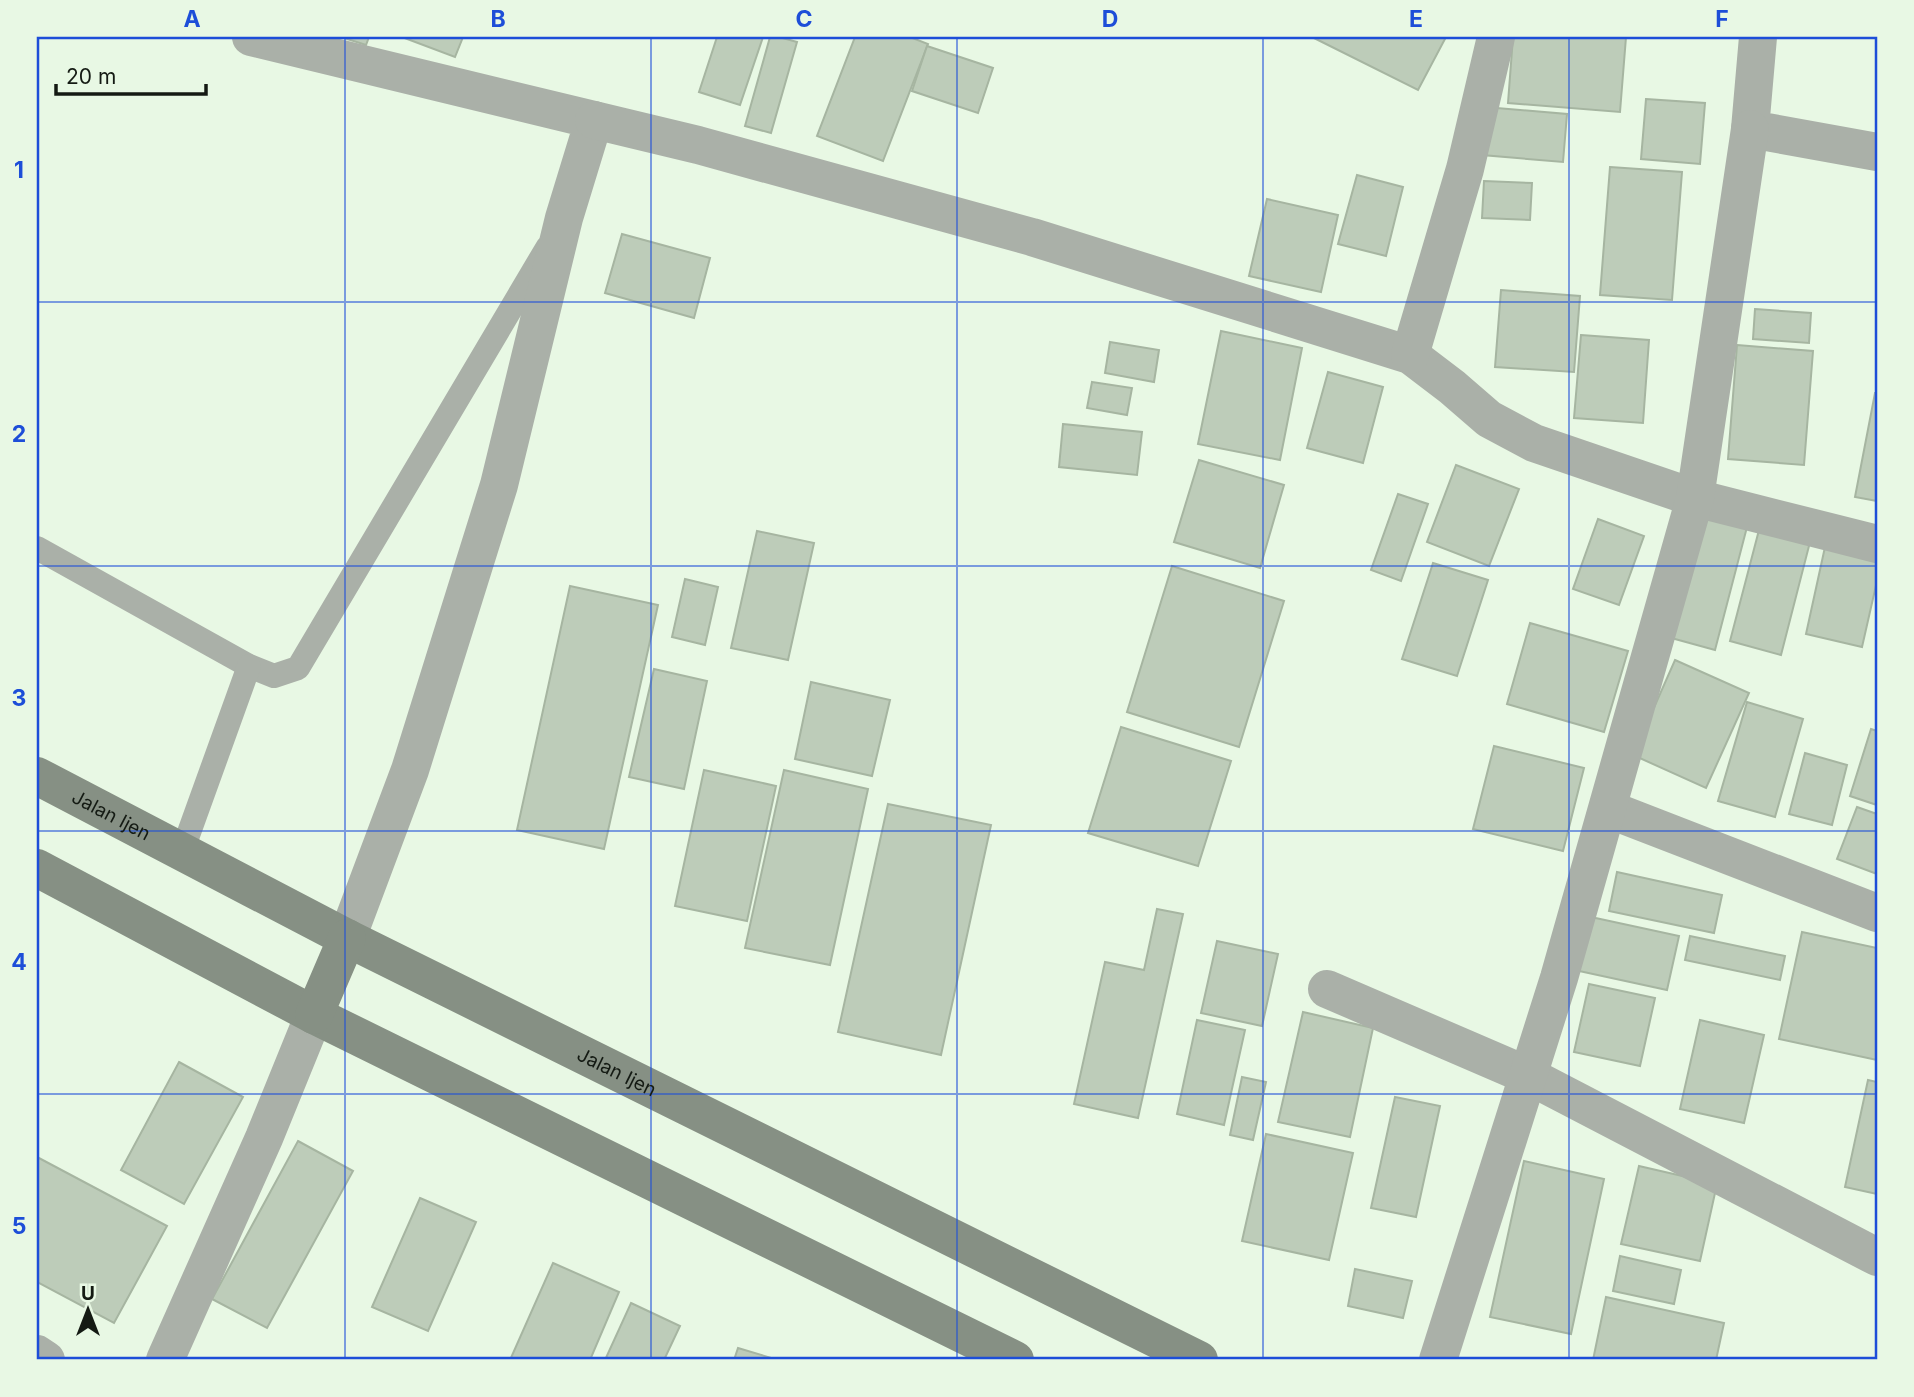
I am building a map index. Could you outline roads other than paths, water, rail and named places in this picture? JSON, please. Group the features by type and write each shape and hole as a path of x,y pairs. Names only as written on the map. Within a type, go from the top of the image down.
{"street":[{"path":"251,37 698,145 1032,237 1410,355 1489,419 1534,443 1695,498 1877,544"},
{"path":"1410,355 1465,169 1496,37"},
{"path":"1438,1360 1559,978 1695,498 1750,129 1758,37"},
{"path":"165,1360 264,1138 347,938 410,770 499,485 564,218 594,120"},
{"path":"1750,129 1877,152"},
{"name":"Jalan Ijen","path":"37,776 347,938 1199,1360"},
{"path":"1608,809 1877,913"},
{"path":"37,868 314,1014 1015,1360"},
{"path":"1327,989 1529,1076 1877,1257"},
{"path":"37,1354 46,1360"}],"lane":[{"path":"37,548 249,666 274,676 298,668 564,218"},
{"path":"183,852 249,666"}]}
